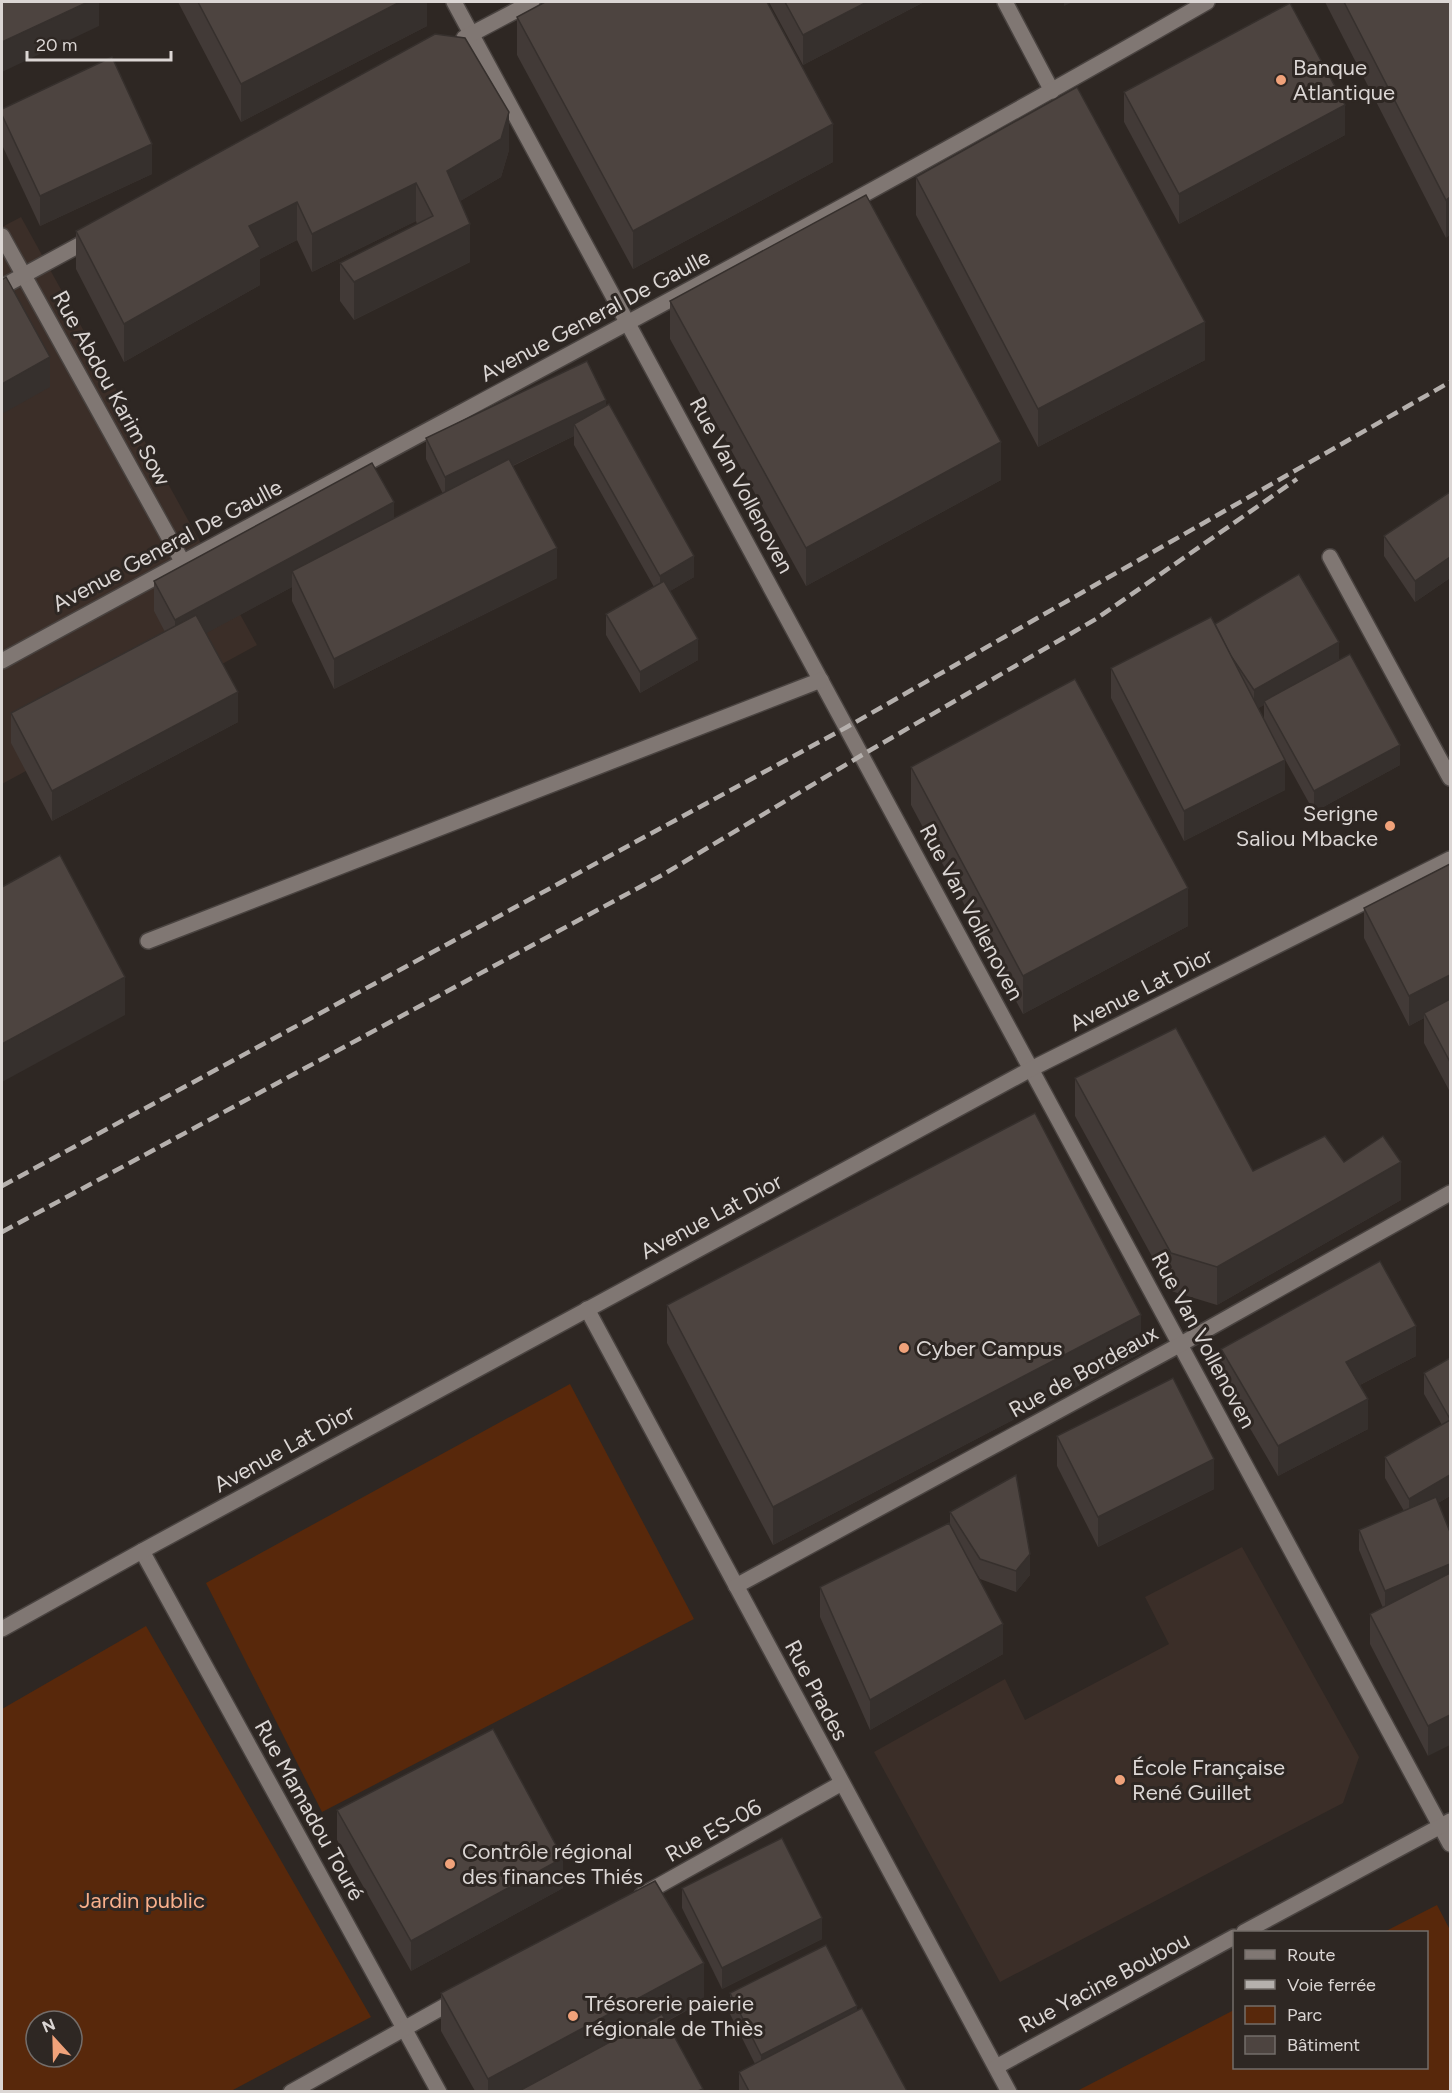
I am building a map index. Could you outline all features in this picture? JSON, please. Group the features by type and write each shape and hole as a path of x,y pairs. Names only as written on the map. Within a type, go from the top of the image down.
{"street":[{"name":"Rue Van Vollenoven","path":"454,2 1180,1344 1445,1823 1450,1844"},
{"path":"451,45 531,2"},
{"path":"1005,2 1052,91"},
{"name":"Avenue General De Gaulle","path":"2,661 182,561 629,323 1052,91 1207,2"},
{"path":"2,287 107,231"},
{"name":"Rue Abdou Karim Sow","path":"2,237 182,561"},
{"path":"1330,557 1450,778"},
{"path":"148,941 821,680"},
{"name":"Avenue Lat Dior","path":"2,1629 1031,1068 1450,860"},
{"name":"Rue de Bordeaux","path":"736,1586 1180,1344 1450,1193"},
{"name":"Rue Prades","path":"587,1309 1009,2091"},
{"name":"Rue Mamadou Touré","path":"142,1551 439,2091"},
{"name":"Rue ES-06","path":"634,1900 842,1783"},
{"path":"1246,1931 1445,1823"},
{"name":"Rue Yacine Boubou","path":"996,2067 1233,1938"},
{"path":"291,2091 467,1993"}],"shaded area":[{"path":"21,217 257,645 2,784 2,227"},
{"name":"École Française René Guillet","path":"1242,1547 1359,1757 1343,1803 1000,1982 874,1752 1005,1679 1025,1720 1169,1644 1145,1597"}],"green space":[{"path":"570,1384 694,1619 322,1812 206,1583"},
{"name":"Jardin public","path":"146,1626 371,2017 231,2091 2,2091 2,1709"},
{"path":"1437,1905 1450,1930 1450,2091 1077,2091 1233,2011 1233,2069 1428,2069 1428,1931 1386,1931"}],"building":[{"path":"2,2 88,2 2,42"},
{"path":"198,2 400,2 241,84"},
{"path":"545,2 767,2 833,124 633,231 517,17"},
{"path":"785,2 867,2 803,35"},
{"path":"1344,2 1450,2 1450,197 1446,200"},
{"path":"1290,3 1345,105 1179,194 1124,92"},
{"path":"435,34 465,38 509,112 501,139 447,171 470,224 354,282 340,263 433,216 416,183 312,234 297,202 249,226 260,247 124,324 76,231"},
{"path":"112,57 152,144 40,196 2,115 2,109"},
{"path":"1077,87 1205,322 1038,409 916,177"},
{"path":"866,195 1001,442 806,548 670,301"},
{"path":"6,277 50,357 2,384 2,280"},
{"path":"587,361 606,400 445,477 426,438"},
{"path":"609,404 694,556 660,576 574,424"},
{"path":"509,459 557,548 334,659 292,571"},
{"path":"372,463 394,502 175,620 154,581"},
{"path":"1450,492 1450,557 1415,581 1384,536"},
{"path":"1299,574 1339,642 1254,690 1231,656 1215,624"},
{"path":"664,581 698,639 640,672 606,614"},
{"path":"196,615 238,692 52,791 11,713"},
{"path":"1211,617 1285,760 1184,811 1111,668"},
{"path":"1350,654 1400,745 1314,791 1264,701"},
{"path":"1075,679 1188,888 1023,976 911,767"},
{"path":"60,855 125,977 2,1044 2,887"},
{"path":"1450,864 1450,975 1409,996 1364,908"},
{"path":"1450,999 1450,1062 1424,1013"},
{"path":"1176,1028 1253,1171 1325,1136 1344,1162 1383,1136 1401,1162 1217,1267 1171,1253 1075,1078"},
{"name":"Cyber Campus","path":"1035,1113 1141,1315 773,1507 667,1305"},
{"path":"1380,1261 1416,1326 1346,1362 1368,1399 1278,1446 1221,1349"},
{"path":"1450,1358 1450,1419 1424,1373"},
{"path":"1173,1378 1214,1459 1098,1517 1057,1436"},
{"path":"1450,1420 1450,1475 1409,1499 1385,1457"},
{"path":"1016,1475 1030,1554 1016,1571 980,1559 950,1512"},
{"path":"1436,1497 1450,1532 1450,1564 1385,1591 1359,1530"},
{"path":"949,1523 1003,1624 870,1700 820,1587"},
{"path":"1450,1573 1450,1715 1428,1726 1370,1614"},
{"name":"Contrôle régional des finances Thiés","path":"493,1729 563,1858 411,1941 337,1810"},
{"path":"782,1838 822,1918 722,1968 682,1888"},
{"name":"Trésorerie paierie régionale de Thiès","path":"655,1881 704,1963 488,2079 441,1993"},
{"path":"826,1945 857,2006 761,2055 730,1993"},
{"path":"862,2008 907,2091 749,2091 739,2072"},
{"path":"662,2014 703,2089 698,2091 519,2091"}],"railway":[{"path":"2,1186 847,727 1450,382"},
{"path":"2,1232 664,874 862,755 1096,619 1297,479"}],"place":[{"name":"Banque Atlantique","path":"1281,80"},
{"name":"Serigne Saliou Mbacke","path":"1390,826"},
{"name":"Cyber Campus","path":"904,1348"},
{"name":"École Française René Guillet","path":"1120,1780"},
{"name":"Contrôle régional des finances Thiés","path":"450,1864"},
{"name":"Trésorerie paierie régionale de Thiès","path":"573,2016"}]}
